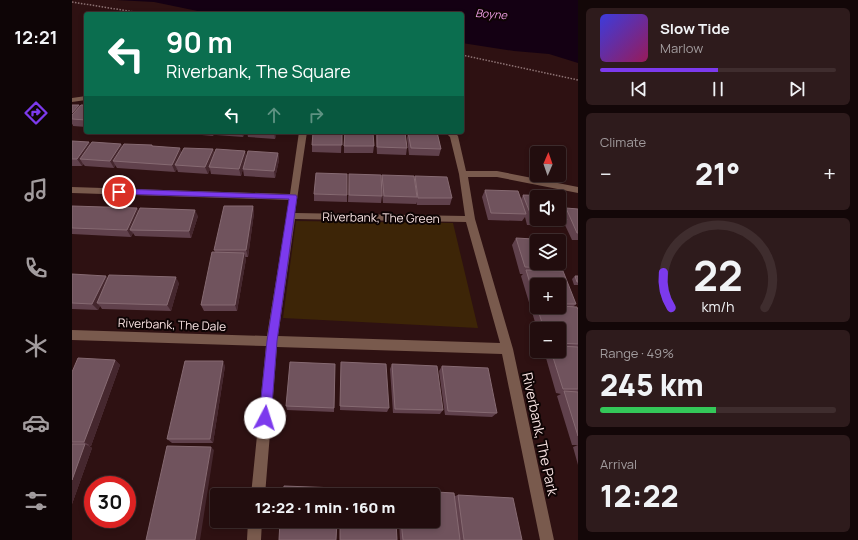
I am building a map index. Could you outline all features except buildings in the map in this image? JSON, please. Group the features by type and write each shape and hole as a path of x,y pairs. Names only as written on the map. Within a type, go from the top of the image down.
{"street":[{"path":"72,100 84,98"},
{"path":"259,488 272,341 303,134"},
{"name":"Riverbank, The Park","path":"452,134 454,136 463,174 470,219 507,348 547,540"},
{"path":"463,174 497,174 578,190"},
{"path":"72,190 293,197"},
{"name":"Riverbank, The Green","path":"291,216 470,219"},
{"name":"Riverbank, The Dale","path":"72,334 507,348"},
{"path":"254,540 255,528"}],"path":[{"path":"72,2 134,12"},
{"path":"464,55 578,80"}],"shaded area":[{"path":"296,221 453,223 478,328 283,318"}],"water":[{"name":"Boyne","path":"116,0 578,0 578,63 549,54 514,51 464,43 464,12 202,12 154,2"}],"route":[{"path":"119,192 293,197 272,341 265,418"}]}
